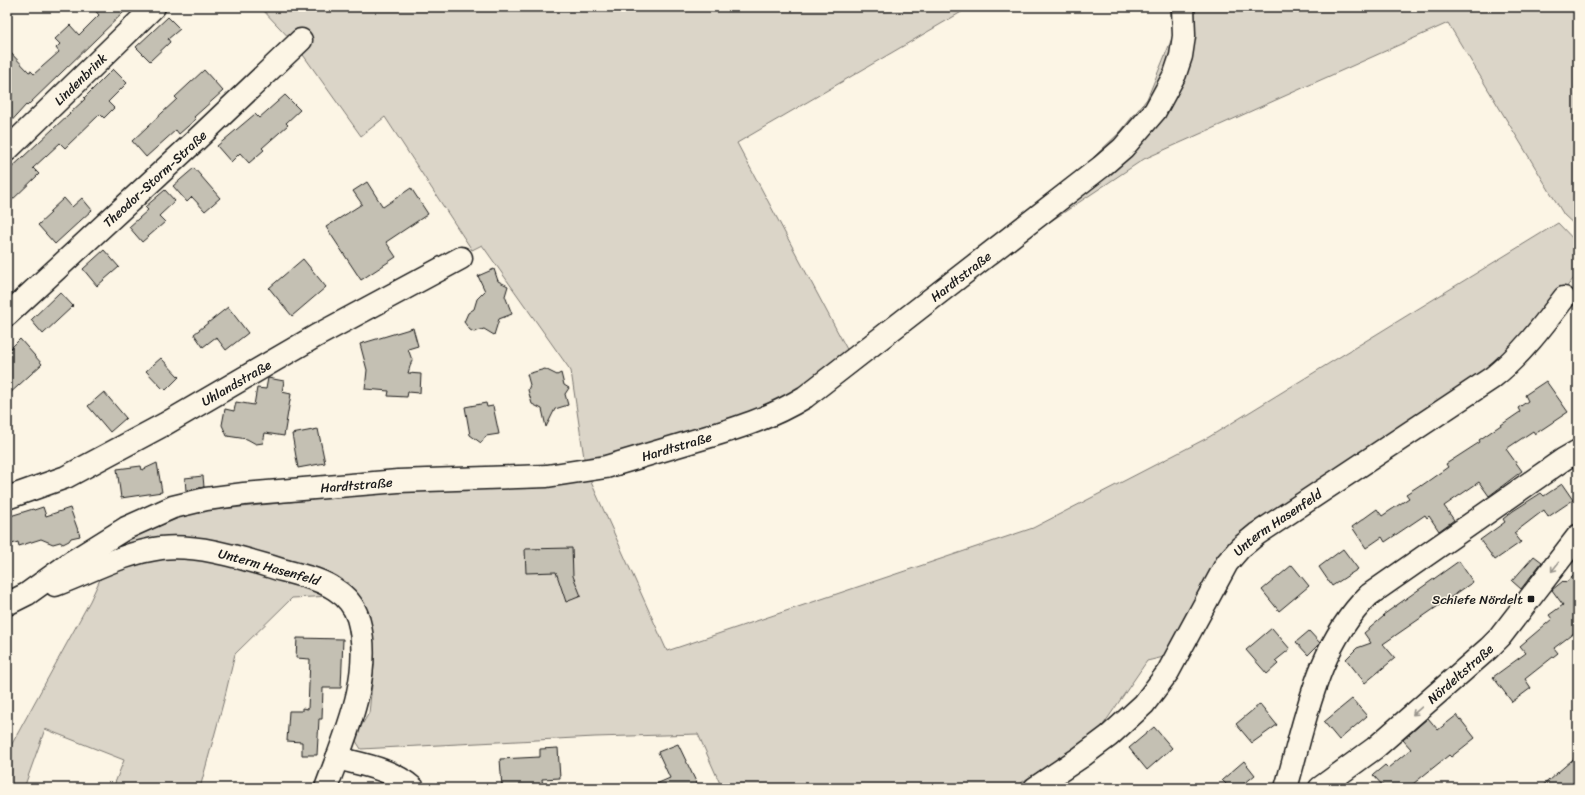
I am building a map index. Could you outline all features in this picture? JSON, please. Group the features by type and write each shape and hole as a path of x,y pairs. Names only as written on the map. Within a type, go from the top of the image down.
{"street":[{"name":"Lindenbrink","path":"7,150 154,7"},
{"name":"Hardtstraße","path":"7,604 27,594 73,561 126,528 173,507 206,499 244,494 334,486 398,481 547,476 586,471 606,467 734,429 764,419 788,407 805,397 1096,171 1123,148 1155,111 1175,74 1181,56 1184,36 1183,7"},
{"name":"Theodor-Storm-Straße","path":"7,315 194,142 301,40"},
{"name":"Uhlandstraße","path":"7,498 66,477 165,424 316,336 461,258"},
{"name":"Unterm Hasenfeld","path":"1035,788 1109,736 1144,704 1168,672 1221,573 1240,548 1257,534 1492,378 1510,364 1531,341 1564,298"},
{"path":"1286,788 1318,675 1330,648 1356,608 1375,591 1564,459 1578,451"},
{"name":"Nördeltstraße","path":"1320,788 1375,748 1500,637 1578,536"},
{"name":"Unterm Hasenfeld","path":"27,594 132,554 162,548 188,548 222,554 317,580 329,585 344,595 355,610 359,624 362,650 362,674 358,695 326,788"},
{"path":"337,758 390,772 400,777 413,788"}],"shaded area":[{"path":"260,7 970,7 737,143 850,355 790,397 586,471 571,371 482,245 472,250 385,117 361,136 296,45"},
{"path":"1170,7 1578,7 1578,228 1564,215 1448,23 1144,159 850,355 1070,180 1120,132 1147,99 1173,36"},
{"path":"1558,223 1578,244 1578,273 1507,360 1222,551 1168,656 1147,661 1097,734 1013,788 722,788 698,734 595,737 361,749 354,738 369,713 374,666 372,628 348,582 333,596 292,598 235,654 200,788 113,788 124,760 45,729 24,788 7,788 7,753 90,601 117,543 194,512 586,471 667,651 1033,528 1209,437"}],"building":[{"path":"92,7 129,7 27,106 26,105 7,126 7,49 29,72 31,71 34,74 59,52 56,48 60,44 55,39 70,25 79,35 99,15"},
{"path":"168,17 180,29 168,39 170,42 150,61 136,47"},
{"path":"113,69 127,83 108,102 114,108 104,118 100,114 65,148 60,143 33,168 39,174 7,205 7,172 85,99 84,98"},
{"path":"204,70 223,91 194,117 196,119 179,134 176,130 146,157 132,141 177,99 175,97"},
{"path":"285,95 300,110 286,123 288,125 262,148 264,150 249,163 240,153 231,162 217,146 255,114 259,118"},
{"path":"194,168 220,198 205,211 192,197 187,202 173,186"},
{"path":"367,182 383,207 411,188 428,214 386,242 396,257 361,280 326,227 362,204 353,191"},
{"path":"165,190 175,201 159,216 165,222 142,242 129,227 148,210 145,207"},
{"path":"64,198 72,207 82,198 92,210 55,244 38,225"},
{"path":"104,250 119,267 97,286 83,269"},
{"path":"303,259 326,287 292,316 269,288"},
{"path":"494,269 498,281 508,286 505,296 512,314 499,319 494,335 484,329 474,332 470,330 464,322 468,313 474,309 477,299 485,291 478,276"},
{"path":"60,292 73,306 43,334 31,320"},
{"path":"228,307 248,333 226,350 216,337 203,347 194,334"},
{"path":"413,328 418,346 408,349 412,360 408,373 421,374 420,393 408,392 407,397 388,396 389,391 365,389 367,370 360,344"},
{"path":"20,339 42,364 7,396 7,352"},
{"path":"161,358 179,377 166,390 164,388 163,389 146,371"},
{"path":"545,369 557,375 561,373 564,385 569,388 565,394 568,405 555,409 546,427 542,409 532,404 528,390 530,385 527,374"},
{"path":"268,378 284,381 282,392 291,394 284,436 265,433 263,443 256,444 247,439 227,436 222,425 225,409 234,411 236,402 254,405 257,388 266,389"},
{"path":"1546,381 1568,412 1535,434 1533,431 1506,449 1522,471 1489,496 1479,482 1444,506 1454,520 1439,531 1429,516 1427,518 1425,515 1385,542 1382,537 1366,548 1352,527 1377,509 1382,516 1409,498 1406,494 1420,485 1421,486 1448,467 1446,464 1480,442 1479,440 1520,412 1518,408 1528,401 1525,395"},
{"path":"104,392 126,418 110,432 88,406"},
{"path":"486,403 487,407 493,406 499,434 486,436 481,443 470,435 465,407"},
{"path":"318,429 325,463 298,468 292,434"},
{"path":"157,463 162,492 121,498 117,469 141,466 142,470"},
{"path":"203,476 204,487 186,491 185,478"},
{"path":"1562,484 1573,500 1548,517 1544,510 1514,533 1521,542 1495,560 1480,540 1505,522 1503,519 1513,511 1541,493 1544,496"},
{"path":"43,507 46,516 70,508 80,536 71,538 63,544 60,542 53,544 41,539 19,546 18,542 12,544 7,529 7,517"},
{"path":"572,548 573,576 581,596 566,602 556,572 526,573 525,549"},
{"path":"1343,549 1358,569 1332,586 1319,567"},
{"path":"1534,556 1542,562 1521,589 1512,581"},
{"path":"1459,561 1473,582 1383,644 1395,658 1365,683 1346,659 1357,648 1371,643 1364,633 1384,616 1383,615"},
{"path":"1292,565 1309,586 1279,611 1262,590"},
{"path":"1578,572 1578,630 1554,648 1558,653 1525,679 1531,688 1512,702 1493,677 1526,653 1520,646 1552,619 1549,615 1563,605 1552,590 1563,581 1565,583"},
{"path":"1272,628 1290,649 1275,661 1278,664 1267,674 1246,650"},
{"path":"1309,631 1320,643 1308,655 1296,642"},
{"path":"297,638 343,639 341,688 323,688 322,719 319,719 317,755 302,755 302,742 287,741 289,711 302,711 302,708 308,709 310,659 296,658"},
{"path":"1352,699 1367,716 1339,740 1324,722"},
{"path":"1260,704 1277,725 1252,743 1236,724"},
{"path":"1457,715 1475,738 1451,757 1449,755 1408,788 1385,788 1373,775 1385,765 1388,768 1411,749 1403,740 1428,718 1438,730"},
{"path":"1154,727 1172,748 1147,770 1129,748"},
{"path":"678,744 699,788 647,788 670,778 658,752"},
{"path":"558,748 560,778 542,779 543,788 502,788 500,759 540,757 540,749"},
{"path":"1578,755 1578,788 1540,788 1557,773"},
{"path":"1244,761 1255,775 1239,788 1230,788 1222,780"}],"place":[{"name":"Schiefe Nördelt","path":"1531,599"}]}
